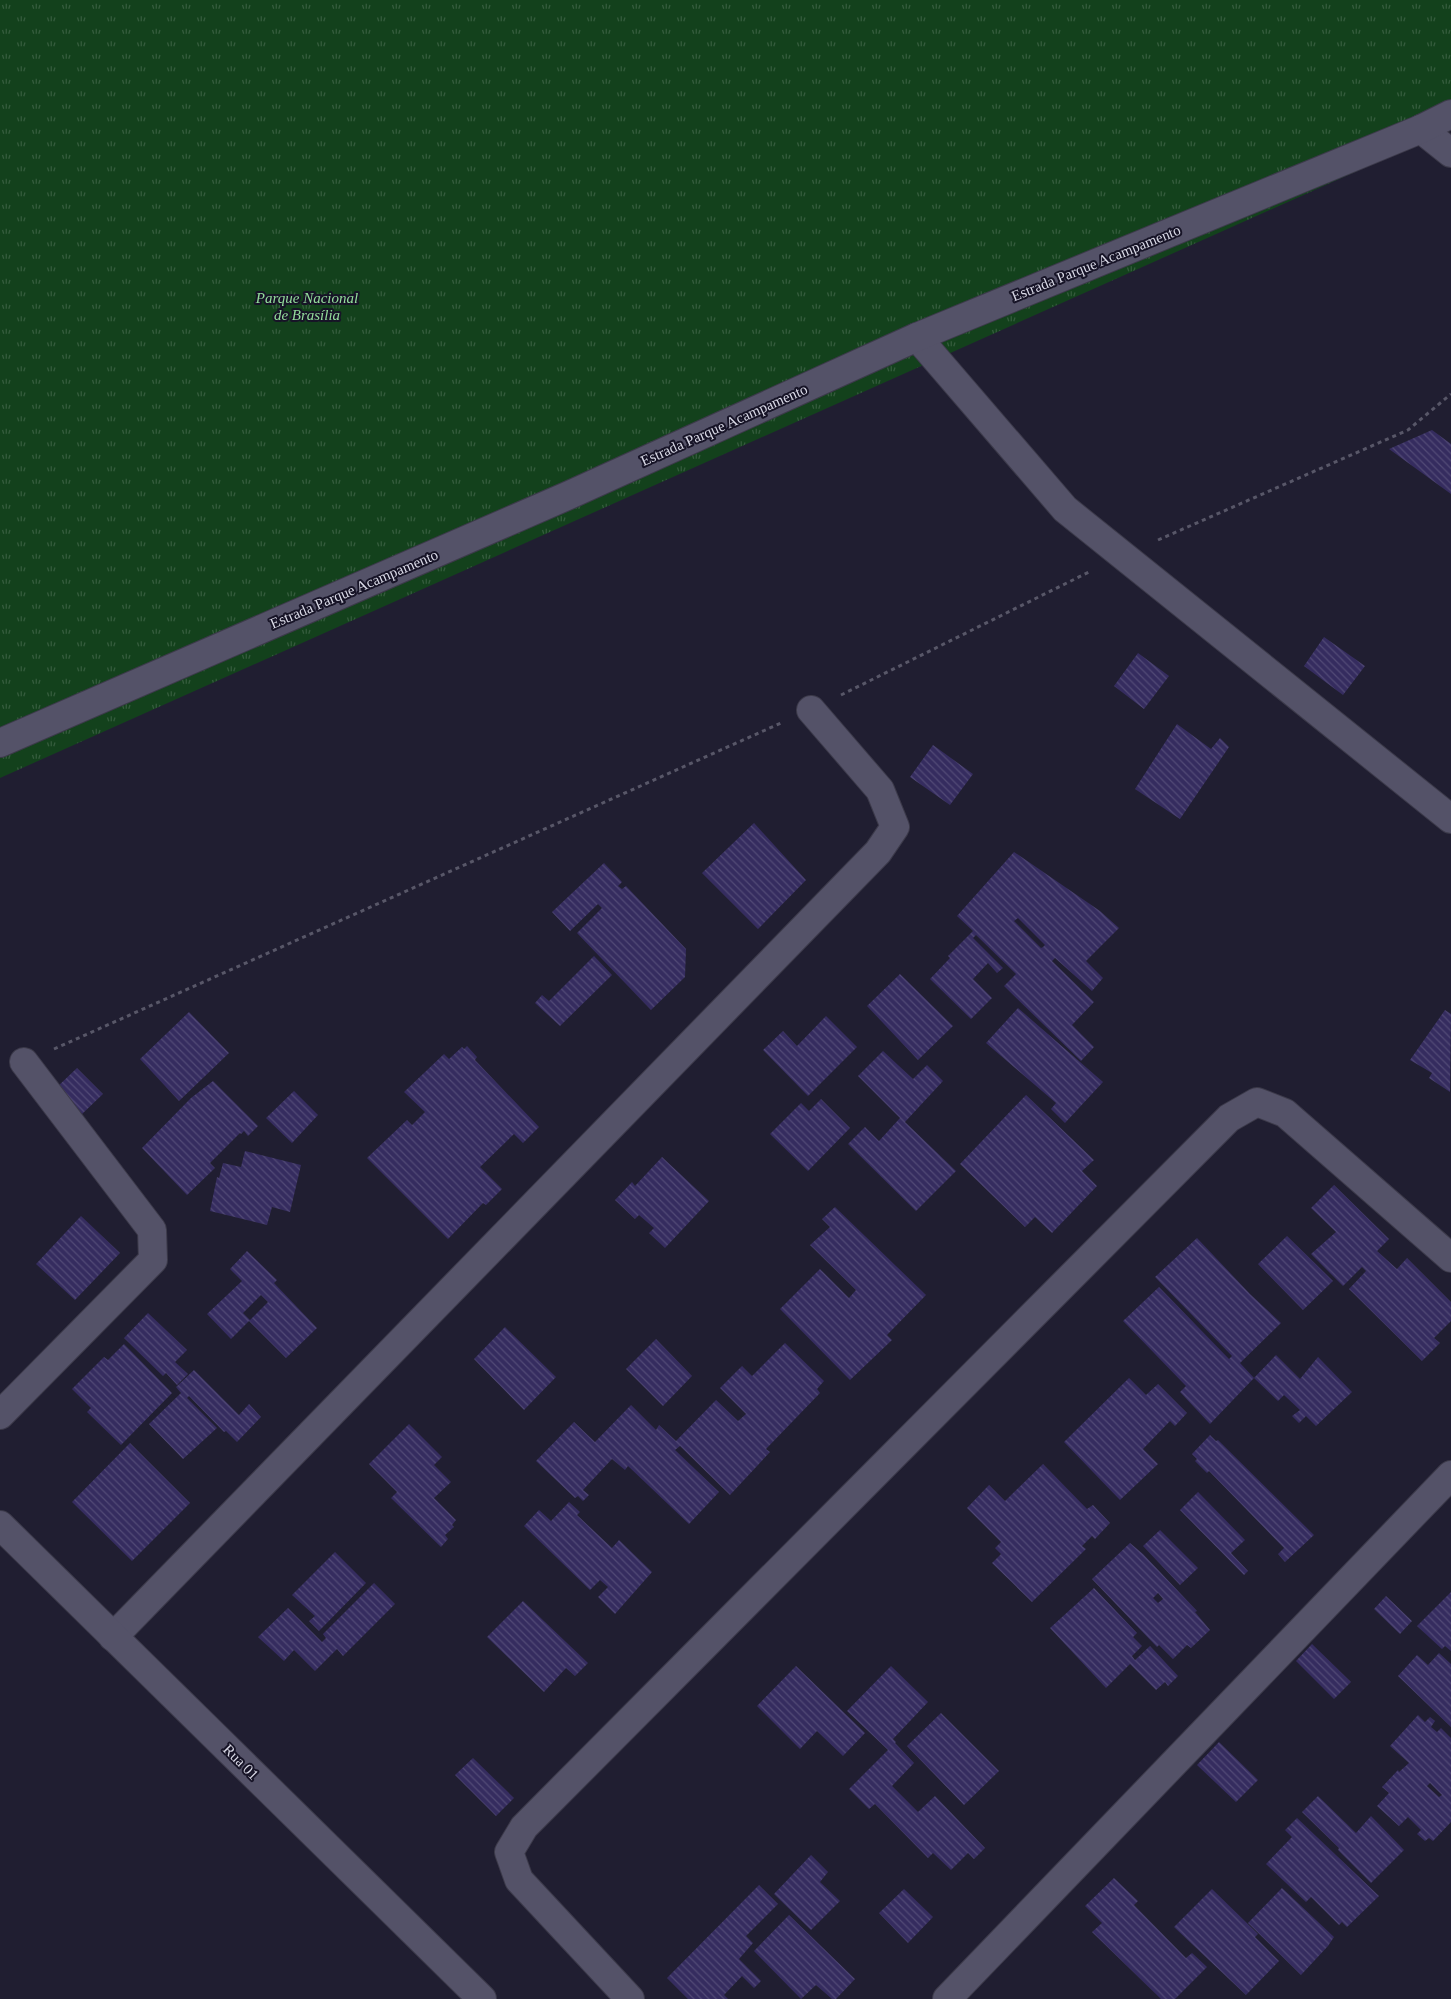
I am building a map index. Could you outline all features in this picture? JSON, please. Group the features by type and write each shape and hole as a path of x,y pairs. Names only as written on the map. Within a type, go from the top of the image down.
{"street":[{"name":"Estrada Parque Acampamento","path":"0,742 567,496 917,338 1421,129 1451,114"},
{"path":"1421,129 1451,153"},
{"path":"917,338 1065,509 1451,819"},
{"path":"114,1637 878,852 895,827 880,790 811,710"},
{"path":"0,1415 153,1260 152,1230 24,1062"},
{"path":"630,1999 519,1880 510,1852 524,1827 1229,1118 1257,1102 1286,1113 1451,1258"},
{"path":"947,1999 1451,1475"},
{"name":"Rua 01","path":"0,1525 482,1999"}],"path":[{"path":"24,1062 811,710 1123,556 1408,430 1451,394"}],"green space":[{"name":"Parque Nacional de Brasília","path":"0,0 1451,0 1451,129 0,778"}],"building":[{"path":"1432,430 1451,444 1451,494 1389,449"},
{"path":"1324,637 1365,666 1343,695 1304,666"},
{"path":"1138,653 1169,676 1144,709 1114,686"},
{"path":"1177,724 1211,749 1220,738 1229,747 1180,819 1135,789"},
{"path":"933,745 973,774 950,805 910,777"},
{"path":"754,823 806,880 758,929 702,873"},
{"path":"1014,852 1100,911 1119,928 1086,961 1103,978 1092,991 1055,958 1052,961 1094,1002 1072,1025 1094,1047 1081,1061 1004,986 1016,974 976,935 973,938 1003,968 997,973 988,963 973,979 992,998 971,1019 930,979 950,958 948,956 973,931 957,916","holes":["1018,918 1045,945 1041,948 1014,921"]},
{"path":"604,863 622,882 618,886 622,889 626,886 686,949 685,977 651,1010 577,933 602,908 598,904 570,931 552,912"},
{"path":"594,956 612,975 560,1026 535,1003 542,995 549,1001"},
{"path":"900,974 953,1026 918,1060 867,1006"},
{"path":"1018,1008 1103,1082 1065,1123 1051,1109 1056,1103 986,1043"},
{"path":"1445,1010 1451,1014 1450,1092 1429,1078 1432,1073 1410,1060"},
{"path":"189,1012 229,1053 179,1101 140,1059"},
{"path":"826,1016 857,1047 808,1096 763,1050 783,1031 797,1046"},
{"path":"467,1046 477,1057 475,1060 539,1127 523,1143 514,1134 480,1167 502,1189 486,1205 483,1203 448,1239 367,1158 407,1120 412,1125 425,1112 404,1092 444,1054 449,1059 462,1047 464,1049"},
{"path":"883,1051 913,1079 927,1065 943,1081 905,1122 956,1171 916,1211 848,1144 865,1127 879,1141 900,1118 858,1076"},
{"path":"77,1068 103,1094 82,1114 56,1088"},
{"path":"213,1081 258,1126 248,1136 244,1131 240,1133 210,1163 215,1168 187,1195 142,1148 191,1098"},
{"path":"294,1091 318,1115 292,1143 266,1118"},
{"path":"1026,1095 1094,1160 1082,1171 1097,1186 1052,1233 1035,1217 1025,1227 960,1164"},
{"path":"821,1099 850,1128 808,1171 770,1134 801,1103 809,1111"},
{"path":"245,1151 301,1165 290,1212 272,1207 267,1225 210,1211 217,1177 219,1178 223,1163 241,1167"},
{"path":"662,1157 709,1201 665,1248 649,1233 654,1228 639,1215 635,1219 615,1200 632,1182 635,1186"},
{"path":"1334,1185 1389,1239 1377,1251 1397,1269 1407,1258 1451,1302 1451,1321 1434,1338 1440,1343 1422,1361 1349,1289 1366,1271 1362,1267 1343,1286 1311,1254 1336,1232 1311,1208"},
{"path":"835,1207 926,1295 887,1335 892,1340 850,1380 780,1309 820,1269 849,1298 856,1290 810,1245 830,1227 822,1219"},
{"path":"81,1216 120,1253 75,1300 36,1264"},
{"path":"1287,1236 1333,1281 1303,1310 1258,1264"},
{"path":"1197,1238 1250,1294 1281,1323 1240,1363 1254,1378 1210,1424 1180,1392 1186,1386 1123,1321 1159,1287 1229,1359 1232,1356 1155,1277"},
{"path":"247,1251 277,1280 274,1283 317,1328 286,1358 249,1321 231,1339 207,1314 242,1281 230,1269","holes":["261,1295 268,1302 250,1320 243,1313"]},
{"path":"148,1313 187,1350 175,1362 188,1374 177,1385 166,1373 163,1376 124,1338"},
{"path":"505,1327 556,1377 524,1410 474,1359"},
{"path":"656,1339 692,1376 663,1406 626,1369"},
{"path":"785,1343 824,1381 817,1389 820,1393 766,1449 770,1452 730,1495 680,1446 675,1450 719,1492 689,1524 628,1466 625,1470 612,1459 583,1490 589,1495 583,1501 578,1496 575,1498 536,1461 574,1422 595,1442 631,1405 656,1430 659,1425 676,1441 716,1400 738,1421 746,1414 720,1388 742,1366 752,1376"},
{"path":"124,1344 172,1393 121,1445 87,1412 91,1408 72,1389 104,1357 108,1360"},
{"path":"1276,1355 1300,1379 1318,1357 1352,1392 1316,1426 1306,1416 1299,1423 1292,1416 1300,1410 1284,1395 1278,1401 1254,1378"},
{"path":"194,1370 239,1415 249,1404 261,1417 237,1442 226,1431 224,1432 189,1396 187,1398 217,1428 183,1459 149,1424 181,1393 176,1387"},
{"path":"1129,1378 1146,1395 1158,1384 1187,1413 1175,1426 1170,1421 1143,1449 1158,1464 1120,1500 1064,1442"},
{"path":"409,1424 442,1457 434,1465 451,1482 434,1498 456,1520 452,1525 454,1527 445,1535 448,1539 441,1547 391,1498 397,1492 369,1464"},
{"path":"1210,1435 1216,1441 1218,1440 1314,1535 1285,1562 1278,1554 1284,1548 1209,1471 1207,1473 1195,1461 1197,1459 1192,1454"},
{"path":"130,1443 190,1503 132,1561 72,1502"},
{"path":"1043,1464 1087,1509 1093,1505 1110,1523 1095,1539 1092,1536 1082,1546 1086,1549 1032,1602 992,1563 1001,1554 995,1548 1001,1542 967,1508 989,1485 1005,1501"},
{"path":"1198,1492 1245,1540 1231,1553 1248,1571 1244,1575 1180,1510"},
{"path":"569,1502 580,1512 577,1515 612,1548 619,1540 652,1572 615,1614 598,1597 608,1587 600,1580 590,1590 524,1526 539,1510 551,1521"},
{"path":"1160,1530 1198,1568 1180,1585 1143,1546"},
{"path":"1130,1543 1143,1554 1197,1611 1195,1612 1210,1630 1191,1648 1187,1645 1173,1659 1159,1645 1157,1647 1092,1579","holes":["1158,1593 1163,1599 1158,1603 1153,1598"]},
{"path":"335,1552 366,1583 319,1631 309,1621 315,1616 292,1595"},
{"path":"374,1583 395,1604 343,1656 337,1649 315,1671 294,1650 284,1661 258,1637 288,1608 322,1642 326,1638 323,1634"},
{"path":"1094,1588 1137,1633 1133,1637 1142,1646 1132,1656 1135,1660 1150,1646 1178,1676 1168,1686 1165,1682 1156,1690 1130,1664 1106,1688 1050,1628"},
{"path":"1451,1592 1451,1651 1445,1646 1442,1649 1417,1626"},
{"path":"1386,1596 1412,1621 1400,1634 1374,1609"},
{"path":"523,1601 588,1663 575,1676 566,1668 544,1692 487,1637"},
{"path":"1312,1644 1351,1682 1334,1699 1296,1661"},
{"path":"1439,1653 1451,1664 1451,1727 1398,1676 1417,1655 1428,1665"},
{"path":"796,1666 865,1733 843,1756 817,1731 800,1749 757,1706"},
{"path":"891,1666 928,1702 893,1739 914,1763 892,1786 918,1812 935,1796 985,1848 974,1859 968,1853 951,1870 933,1853 928,1858 875,1804 869,1809 849,1789 888,1750 847,1711"},
{"path":"941,1713 999,1771 964,1805 907,1746"},
{"path":"1418,1715 1425,1722 1430,1717 1435,1721 1431,1727 1437,1732 1441,1728 1451,1738 1451,1822 1433,1841 1429,1838 1425,1841 1417,1834 1421,1830 1408,1817 1399,1826 1377,1806 1389,1793 1382,1787 1398,1770 1399,1772 1409,1763 1390,1746","holes":["1430,1783 1442,1795 1439,1797 1427,1786"]},
{"path":"1219,1742 1258,1780 1236,1802 1197,1765"},
{"path":"473,1758 514,1798 496,1816 455,1775"},
{"path":"1318,1796 1356,1833 1371,1816 1404,1850 1371,1883 1302,1812"},
{"path":"1297,1818 1379,1896 1347,1927 1342,1922 1339,1925 1311,1897 1306,1902 1266,1864 1292,1837 1285,1830"},
{"path":"811,1855 828,1872 820,1882 840,1901 811,1930 774,1894"},
{"path":"1114,1878 1138,1901 1134,1905 1186,1958 1192,1953 1207,1967 1175,1999 1161,1999 1092,1932 1102,1923 1085,1906"},
{"path":"759,1885 778,1904 746,1936 753,1943 739,1959 761,1981 754,1988 742,1976 724,1995 728,1999 688,1999 667,1978"},
{"path":"1282,1888 1334,1937 1301,1975 1248,1923"},
{"path":"904,1889 933,1917 908,1943 879,1913"},
{"path":"1212,1889 1258,1934 1255,1937 1279,1961 1246,1995 1174,1927"},
{"path":"789,1915 855,1979 836,1999 832,1999 816,1985 801,1999 754,1951"}]}
